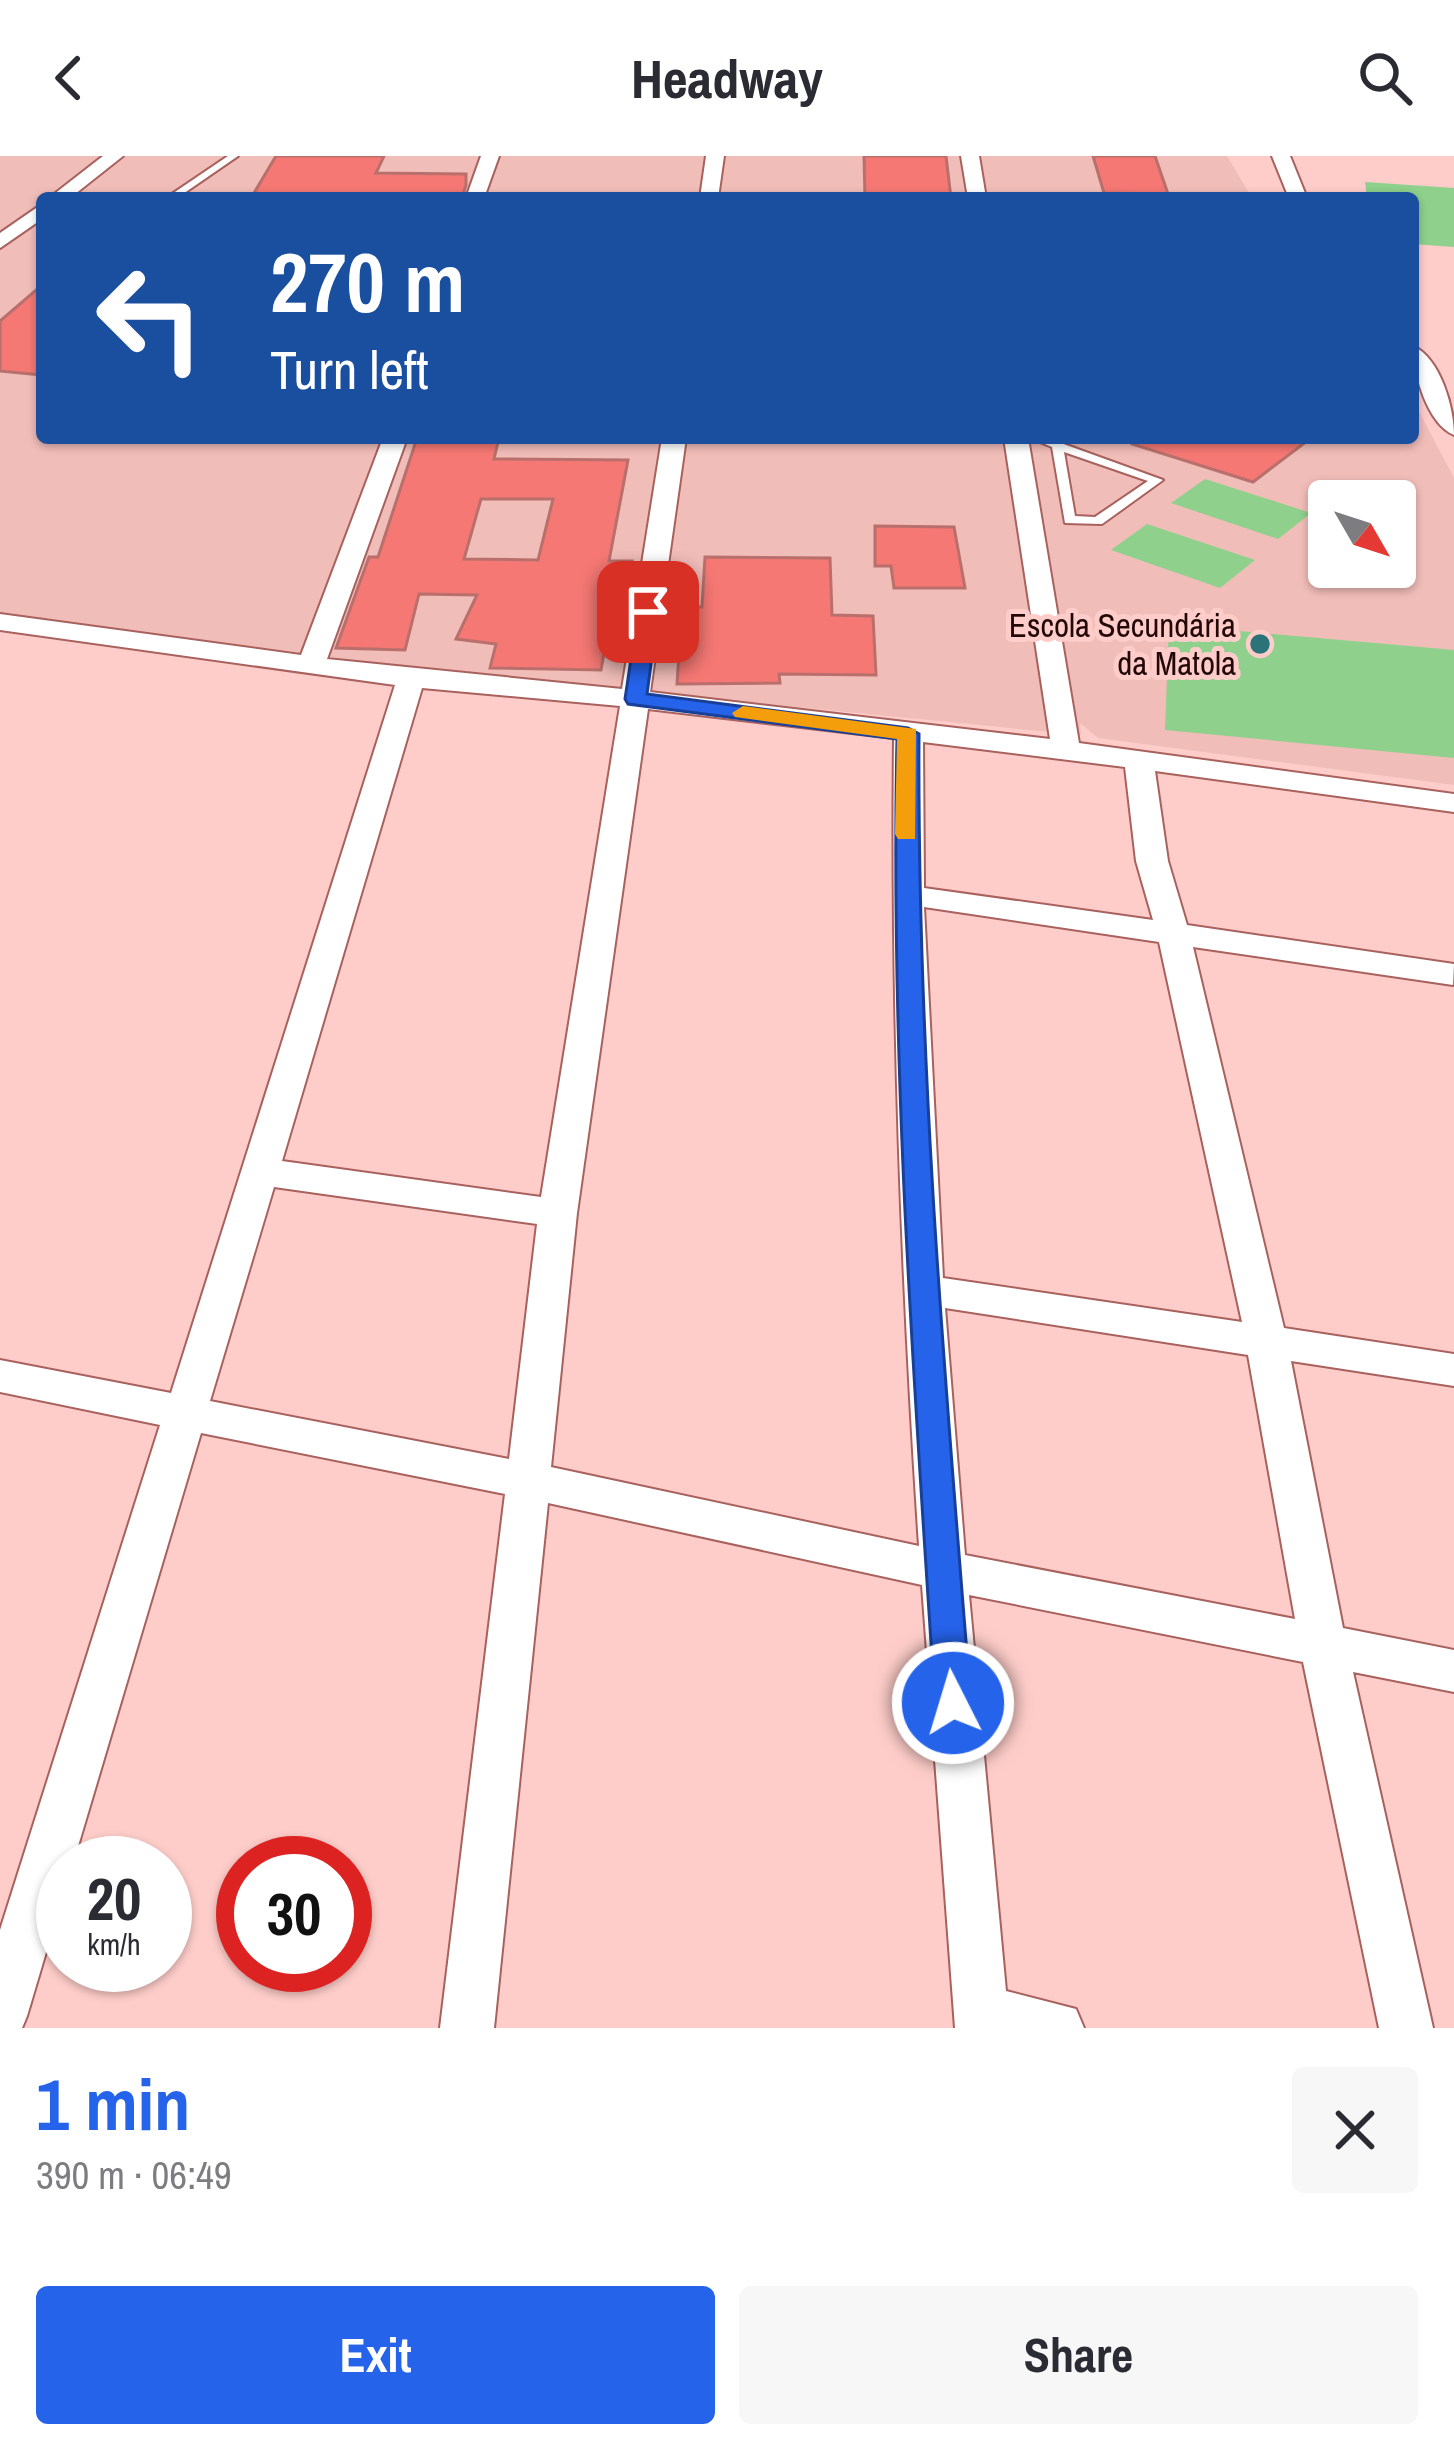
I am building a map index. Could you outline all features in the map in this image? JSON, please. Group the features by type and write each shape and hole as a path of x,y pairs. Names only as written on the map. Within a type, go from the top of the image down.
{"street":[{"path":"66,192 114,156"},
{"path":"477,192 490,156"},
{"path":"710,192 715,156"},
{"path":"970,156 976,192"},
{"path":"1281,156 1296,192"},
{"path":"0,242 36,215"},
{"path":"1419,363 1454,428"},
{"path":"310,665 393,444"},
{"path":"467,2028 558,1213 673,444"},
{"path":"1017,444 1066,750"},
{"path":"0,622 411,679 636,699 1454,802"},
{"path":"0,2016 411,679"},
{"path":"908,734 906,896 923,1290 941,1570 982,2020 1057,2028"},
{"path":"1139,761 1152,861 1267,1345 1323,1645 1406,2028"},
{"path":"906,896 1173,937 1454,972"},
{"path":"257,1171 558,1213"},
{"path":"923,1290 1454,1370"},
{"path":"0,1376 1454,1671"}],"lane":[{"path":"180,192 234,156"},
{"path":"1052,444 1156,480 1098,521 1069,520 1057,446"}],"shaded area":[{"path":"0,156 1227,156 1248,192 36,192 36,444 1419,444 1419,411 1454,478 1454,785 1098,738 1080,723 1081,735 468,675 0,614"}],"green space":[{"path":"1365,182 1454,188 1454,247 1419,244 1419,192 1366,192"},
{"path":"1205,479 1308,515 1278,539 1171,503"},
{"path":"1147,524 1255,560 1220,588 1111,550"},
{"path":"1169,625 1454,650 1454,758 1165,730"}],"building":[{"path":"276,156 384,156 376,173 466,174 464,192 255,192"},
{"path":"864,156 946,156 950,192 865,192"},
{"path":"1093,156 1155,156 1167,192 1104,192"},
{"path":"36,290 36,374 0,371 0,321"},
{"path":"415,444 498,444 494,459 628,460 609,561 632,561 621,624 608,631 601,670 490,668 496,644 456,639 477,595 419,594 405,650 336,648 369,557 378,557","holes":["481,499 553,499 538,560 464,559"]},
{"path":"1132,444 1303,444 1253,482"},
{"path":"875,526 954,527 965,588 894,588 891,566 875,566"},
{"path":"705,557 830,558 832,615 873,616 876,675 779,674 780,683 677,684 682,606 702,607"}],"slow traffic":[{"path":"743,713 908,734 907,834"}],"place":[{"name":"Escola Secundária da Matola","path":"1260,644"}],"route":[{"path":"648,612 636,699 908,734 906,896 923,1290 953,1703"}]}
